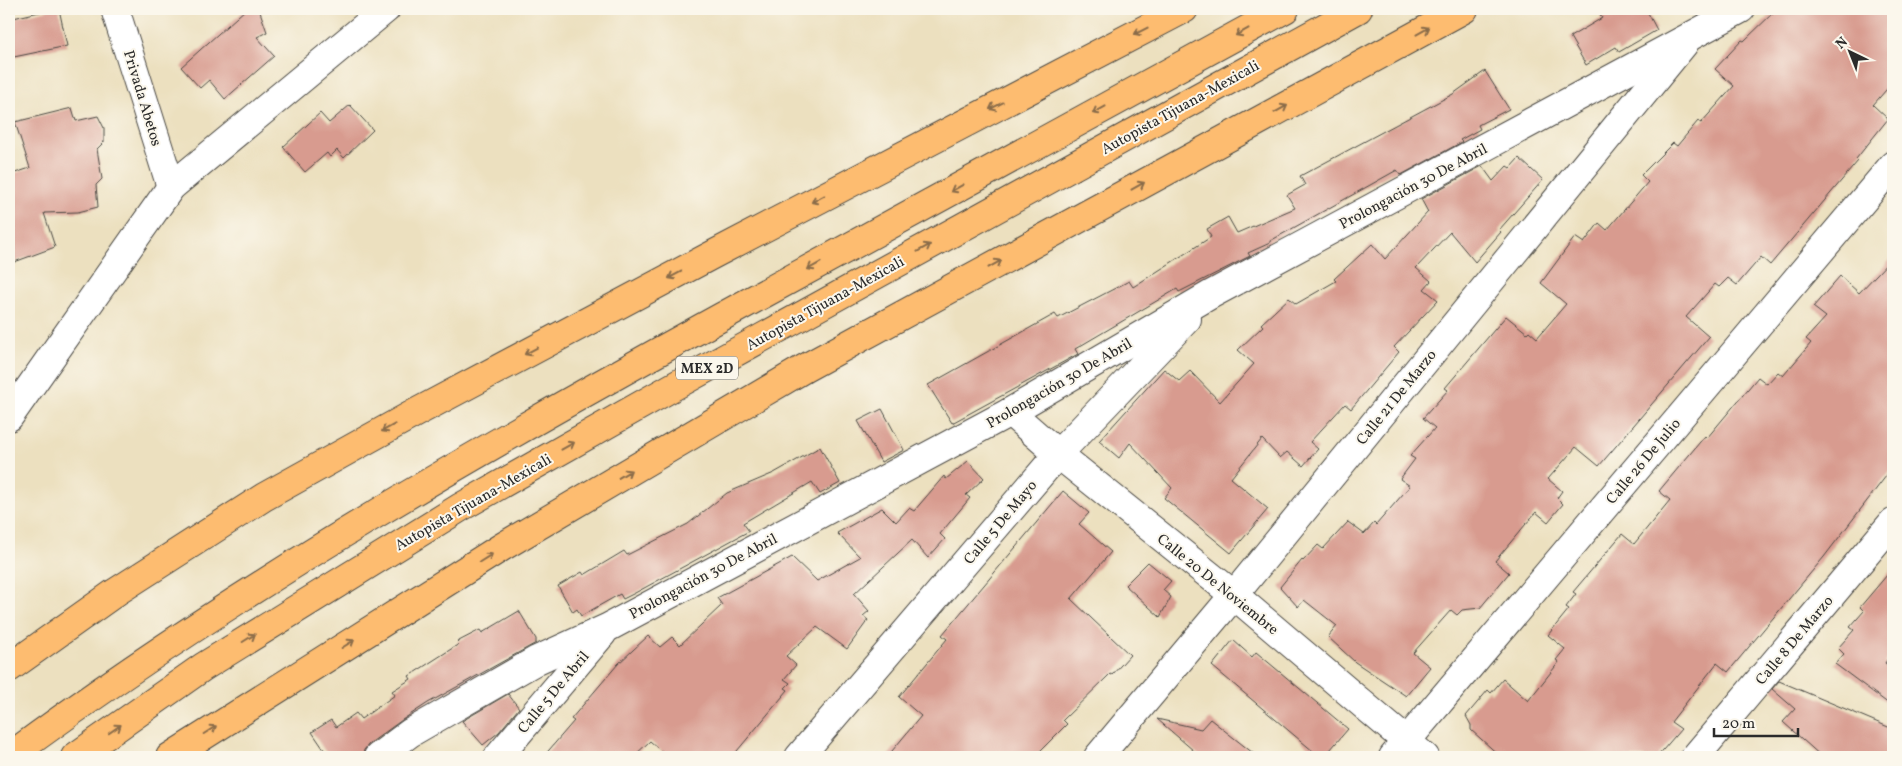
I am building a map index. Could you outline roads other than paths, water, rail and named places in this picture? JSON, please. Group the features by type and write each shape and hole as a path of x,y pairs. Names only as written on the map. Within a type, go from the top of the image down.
{"highway":[{"path":"9,668 116,592 264,497 417,412 861,176 1184,9"},
{"name":"MEX 2D","path":"9,757 180,636 439,475 669,346 1284,9"},
{"name":"Autopista Tijuana-Mexicali","path":"75,757 203,667 461,506 678,384 1358,9"},
{"path":"170,757 502,547 805,368 1464,9"}],"street":[{"name":"Privada Abetos","path":"115,9 171,188"},
{"path":"9,417 171,188 386,9"},
{"name":"Prolongación 30 De Abril","path":"378,757 410,733 537,660 607,628 1010,412 1210,295 1741,9"},
{"name":"Calle 21 De Marzo","path":"1098,757 1234,595 1692,35"},
{"name":"Calle 26 De Julio","path":"1408,752 1893,165"},
{"name":"Calle 5 De Mayo","path":"799,757 1058,454 1210,295"},
{"name":"Calle 20 De Noviembre","path":"1010,412 1058,454 1234,595 1408,752"},
{"name":"Calle 8 De Marzo","path":"1695,757 1893,522"},
{"name":"Calle 5 De Abril","path":"498,757 607,628"}]}
